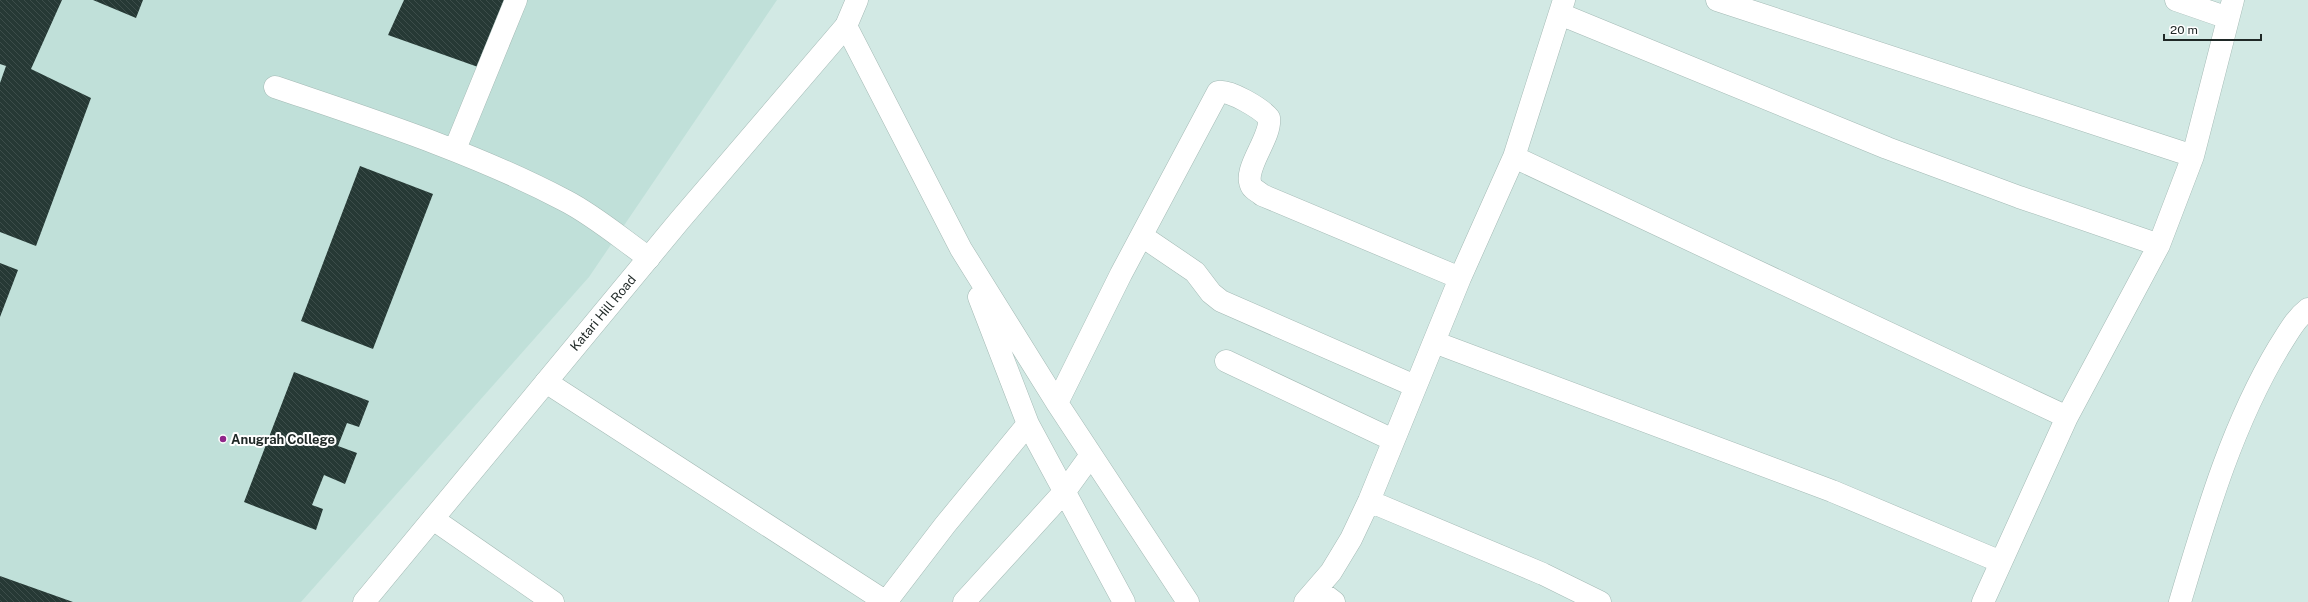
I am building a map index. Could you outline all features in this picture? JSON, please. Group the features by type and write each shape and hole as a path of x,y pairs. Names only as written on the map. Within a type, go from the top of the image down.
{"street":[{"path":"455,149 516,0"},
{"name":"Katari Hill Road","path":"364,602 649,258 846,26 857,0"},
{"path":"1717,0 2193,156"},
{"path":"1983,602 2067,416 2159,245 2193,156 2230,9 2176,0"},
{"path":"1334,602 1311,595 1331,572 1351,539 1369,501 1460,278 1514,157 1562,7 1887,148 2019,197 2159,245"},
{"path":"846,26 961,250 1057,403 1188,602"},
{"path":"275,87 455,149 568,202 649,258"},
{"path":"1057,403 1142,236 1218,92 1225,92 1264,112 1269,118 1268,131 1250,172 1252,187 1262,195 1460,278"},
{"path":"1514,157 2067,416"},
{"path":"1142,236 1195,272 1210,294 1221,301 1415,386"},
{"path":"961,250 1028,424 1124,602"},
{"path":"2180,602 2199,539 2237,435 2265,371 2298,316 2308,309"},
{"path":"1434,342 1832,491 2001,562"},
{"path":"1226,361 1393,440"},
{"path":"546,382 886,602 945,525 1028,424"},
{"path":"964,602 1064,491 1091,455"},
{"path":"1369,501 1543,574 1600,602"},
{"path":"433,519 553,602"}],"shaded area":[{"name":"Anugrah College","path":"0,0 777,0 589,277 301,602 0,602"}],"building":[{"path":"0,0 62,0 31,69 91,98 36,246 0,232 0,83 6,66 0,64"},
{"path":"93,0 143,0 136,18"},
{"path":"404,0 506,0 478,67 388,35"},
{"path":"360,166 433,194 373,349 301,321"},
{"path":"0,263 18,270 0,317"},
{"path":"294,372 369,401 359,427 347,423 338,446 357,453 345,484 324,475 312,505 323,509 316,530 244,502"},
{"path":"0,576 73,602 0,602"}],"place":[{"name":"Anugrah College","path":"223,439"}]}
